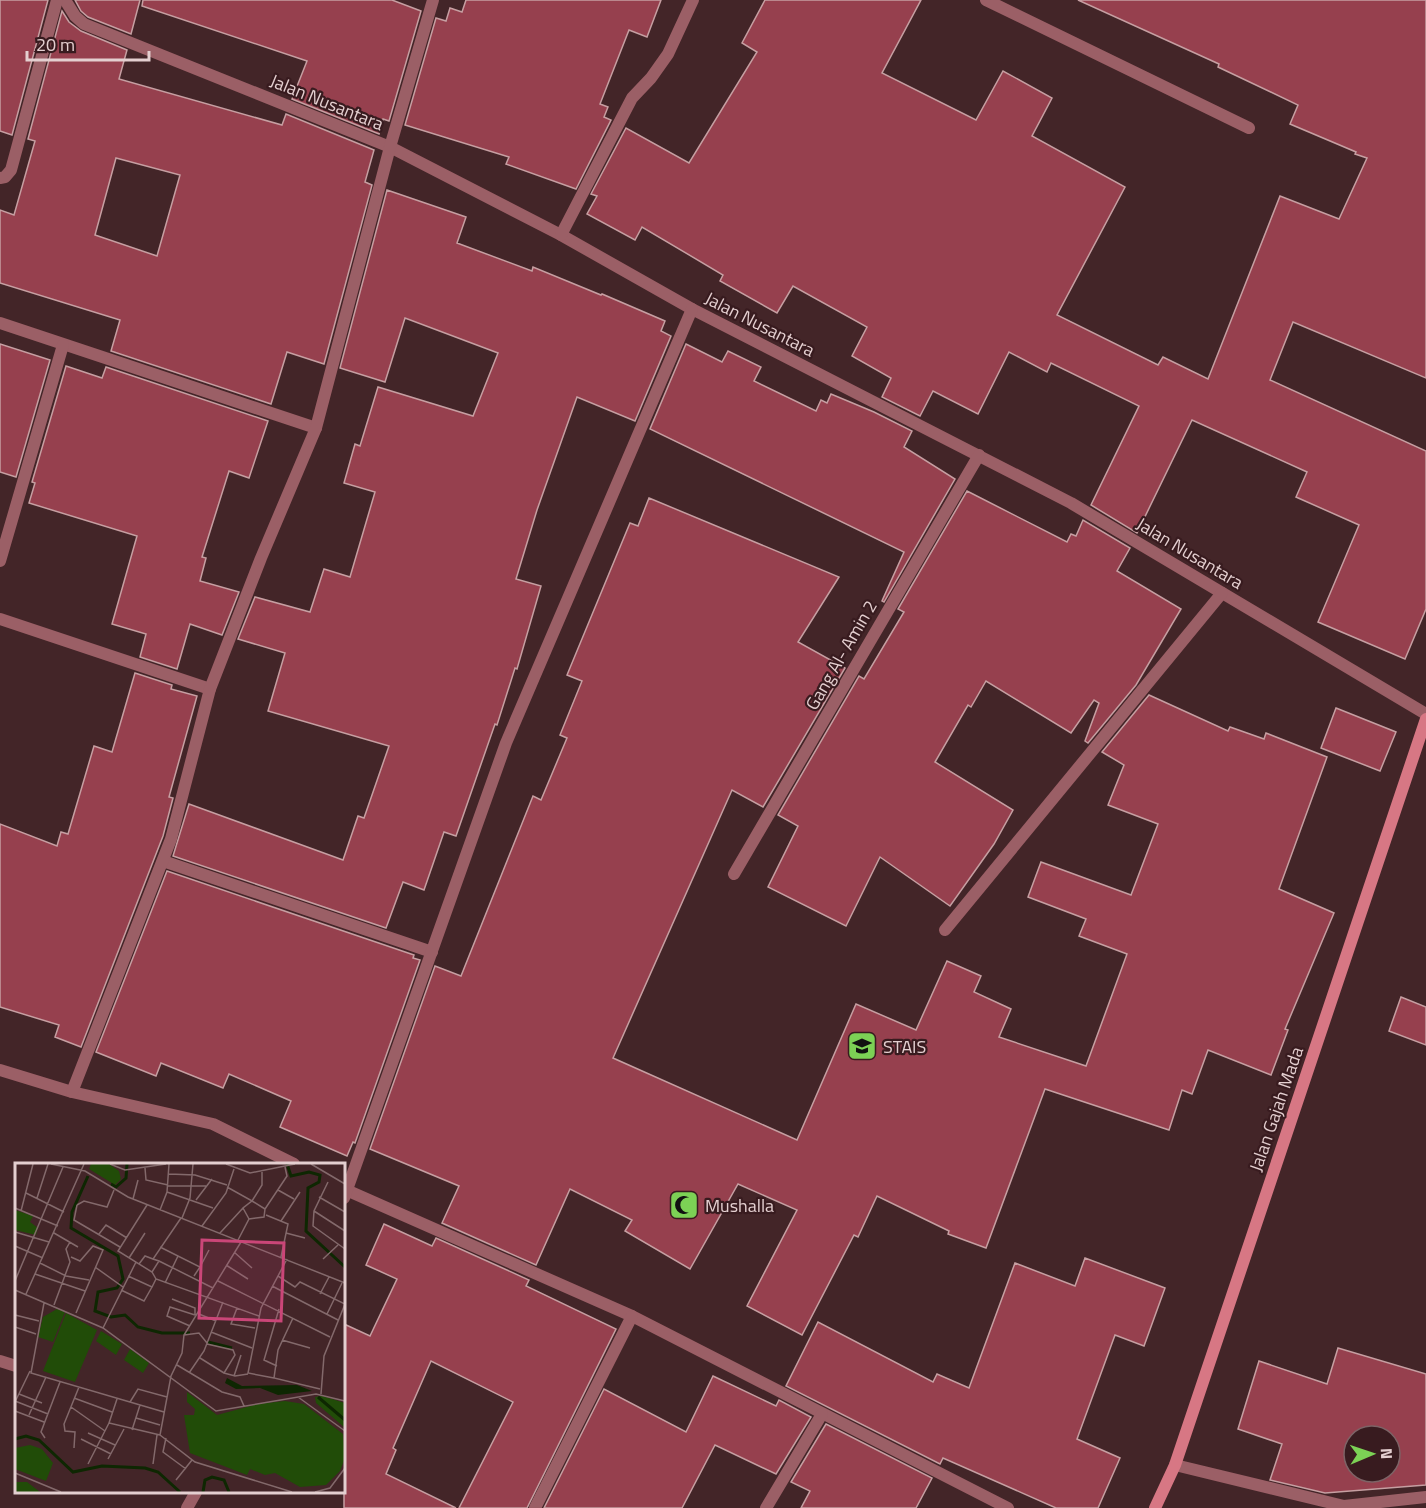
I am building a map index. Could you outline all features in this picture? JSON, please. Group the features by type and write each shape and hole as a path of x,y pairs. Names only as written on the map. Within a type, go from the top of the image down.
{"main road":[{"name":"Jalan Gajah Mada","path":"1155,1508 1175,1465 1426,719"}],"street":[{"path":"0,178 5,177 11,171 57,0"},
{"name":"Jalan Nusantara","path":"65,0 75,16 84,24 390,147 561,236 692,309 1071,503 1426,714"},
{"path":"72,1092 171,839 210,689 261,558 316,428 390,147 433,0"},
{"path":"561,236 632,98 651,78 668,54 693,0"},
{"path":"986,0 1249,128"},
{"path":"692,309 506,743 345,1192 632,1316 1008,1508"},
{"path":"0,323 316,428"},
{"path":"0,561 63,345"},
{"name":"Gang Al- Amin 2","path":"734,874 979,455"},
{"path":"945,930 1222,593"},
{"path":"0,619 210,689"},
{"path":"163,861 432,952"},
{"path":"0,1070 72,1092 213,1124 292,1163"},
{"path":"535,1508 632,1316"},
{"path":"0,1361 15,1366"},
{"path":"765,1508 822,1414"},
{"path":"1175,1465 1344,1506 1426,1497"},
{"path":"187,1508 195,1493"}],"building":[{"path":"0,0 48,0 12,135 0,131"},
{"path":"75,0 140,0 131,34 88,17 81,11"},
{"path":"143,0 392,0 421,11 389,121 383,119 379,134 292,99 307,61 142,6"},
{"path":"466,0 661,0 647,37 629,30 600,104 608,107 604,117 611,120 576,189 506,164 509,157 405,125 436,18 446,21 450,8 462,12"},
{"path":"765,0 921,0 882,73 976,120 1003,71 1052,98 1032,136 1125,187 1057,315 1158,365 1163,357 1208,379 1280,196 1339,219 1367,158 1290,124 1298,105 1218,67 1219,64 1078,0 1426,0 1426,378 1293,322 1270,380 1426,451 1426,609 1405,659 1318,622 1359,525 1296,497 1307,472 1192,420 1137,533 1091,505 1139,406 1051,363 1047,372 1009,352 978,414 933,391 920,416 882,397 891,378 852,356 867,327 793,286 777,313 720,281 723,275 642,227 635,240 587,214 597,196 591,194 626,128 689,163 757,52 742,43"},
{"path":"62,11 69,22 81,31 127,50 119,79 282,125 286,114 374,150 365,182 372,185 324,364 287,352 271,404 111,351 120,320 0,283 0,210 14,215 35,141 28,139","holes":["116,158 180,175 157,256 95,235"]},
{"path":"387,190 466,217 457,243 532,271 533,267 665,321 661,331 671,336 635,421 577,397 537,510 516,579 541,586 517,669 515,668 497,725 495,724 456,836 444,832 424,890 403,882 386,928 173,856 189,804 343,860 358,816 364,818 389,746 268,711 285,653 238,639 255,597 310,612 324,569 350,577 375,492 344,483 355,444 360,446 378,387 473,416 498,353 405,318 385,382 340,368"},
{"path":"0,344 50,360 16,477 0,472"},
{"path":"686,344 722,362 728,351 761,367 754,381 816,411 821,400 827,403 831,394 912,431 904,447 955,479 884,602 882,601 904,552 650,429"},
{"path":"66,366 102,378 106,367 268,421 249,478 229,471 202,557 206,558 200,581 239,592 222,635 190,624 177,669 140,657 146,634 112,624 137,536 29,503 35,483 32,482"},
{"path":"967,491 1067,542 1071,534 1076,536 1083,520 1130,548 1117,571 1181,609 1136,685 1088,743 1085,741 1099,703 1094,700 1071,733 986,681 971,707 968,705 935,762 1013,810 994,844 950,906 880,857 846,926 768,887 798,826 778,815 859,676 864,679 904,612 898,609"},
{"path":"649,498 839,577 798,642 845,668 763,807 732,790 613,1058 797,1140 856,1004 916,1030 947,961 981,976 974,992 1011,1009 999,1037 1086,1066 1127,954 1079,936 1086,919 1028,897 1041,862 1131,895 1158,824 1108,805 1124,765 1102,752 1149,695 1228,731 1230,727 1264,739 1266,733 1327,757 1279,889 1334,913 1285,1029 1288,1030 1271,1075 1208,1050 1192,1094 1182,1090 1169,1130 1045,1089 986,1248 948,1234 949,1231 877,1196 858,1237 854,1235 802,1335 747,1306 797,1210 738,1184 690,1269 625,1231 632,1220 570,1189 536,1265 442,1223 459,1186 370,1149 435,966 461,976 533,796 541,800 567,738 560,735 582,681 567,675 630,523 638,526"},
{"path":"135,673 172,685 171,689 197,696 169,797 173,798 163,836 81,1047 55,1037 59,1025 0,1007 0,824 57,846 61,832 68,834 94,746 112,752"},
{"path":"1336,708 1396,732 1380,771 1321,748"},
{"path":"167,871 414,955 413,958 420,960 355,1143 353,1142 347,1156 280,1127 291,1101 229,1074 223,1088 161,1063 156,1076 96,1052"},
{"path":"1401,997 1426,1007 1426,1045 1389,1031"},
{"path":"384,1224 432,1246 436,1238 529,1280 526,1286 616,1329 527,1508 459,1508 513,1402 431,1361 393,1448 396,1450 386,1474 456,1508 344,1508 345,1324 370,1336 397,1279 366,1265"},
{"path":"1085,1258 1165,1288 1144,1346 1115,1335 1077,1439 1120,1458 1098,1508 1056,1508 943,1458 940,1464 786,1386 818,1322 933,1382 937,1374 969,1388 1015,1263 1075,1286"},
{"path":"1338,1348 1426,1374 1426,1485 1325,1493 1270,1480 1282,1444 1238,1429 1259,1361 1327,1384"},
{"path":"713,1376 776,1406 779,1400 811,1417 776,1474 715,1445 682,1508 544,1508 604,1389 686,1432"},
{"path":"826,1424 932,1478 916,1508 801,1508 810,1491 791,1482"}],"place":[{"name":"STAIS","path":"862,1046"},
{"name":"Mushalla","path":"684,1205"}]}
